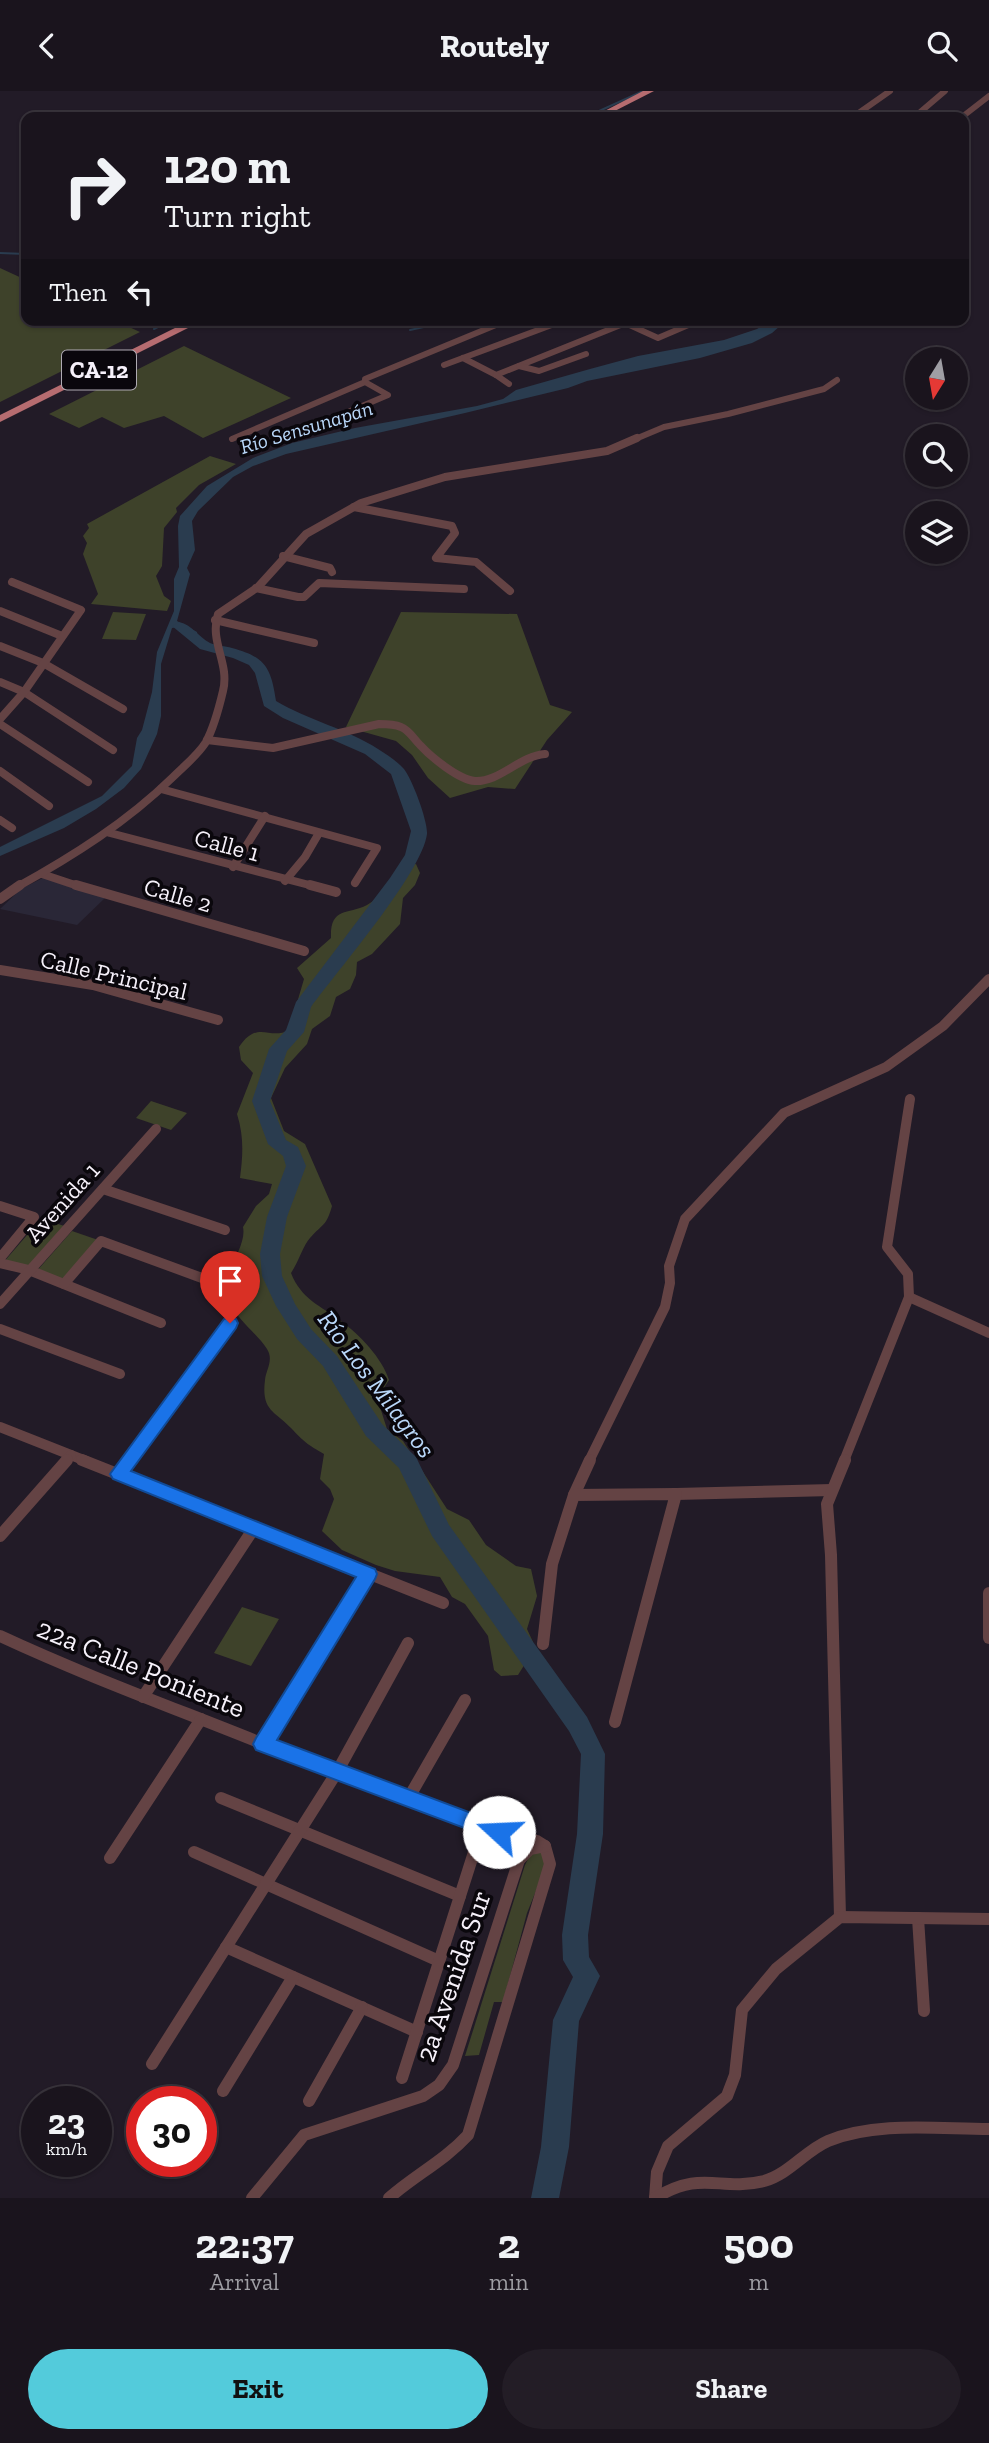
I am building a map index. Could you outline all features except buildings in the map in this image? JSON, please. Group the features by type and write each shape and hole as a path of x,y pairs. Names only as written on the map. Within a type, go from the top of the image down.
{"highway":[{"path":"607,112 650,91"},
{"path":"621,112 664,91"},
{"name":"CA-12","path":"0,411 169,326"},
{"name":"CA-12","path":"0,419 186,326"}],"street":[{"path":"860,112 890,91"},
{"path":"920,112 945,91"},
{"path":"968,112 989,96"},
{"path":"365,382 365,379 493,326"},
{"path":"444,365 549,326"},
{"path":"496,375 614,326"},
{"path":"635,326 658,338 686,326"},
{"path":"519,366 539,371 586,354"},
{"path":"463,358 509,384"},
{"path":"0,899 15,887 110,833 161,789 207,740 227,678 224,661 218,653 214,637 215,620 218,614 256,588 306,534 354,507 445,477 607,451 664,427 824,389 836,380"},
{"path":"232,439 365,382 370,382 388,395 341,415"},
{"path":"354,507 452,526 455,533 436,558 476,562 510,591"},
{"path":"284,556 330,568 332,572"},
{"path":"12,582 81,610 24,692 0,719 88,782"},
{"path":"256,588 298,597 304,597 319,583 464,589"},
{"path":"0,611 62,636"},
{"path":"215,620 314,643"},
{"path":"0,646 43,663 123,709"},
{"path":"0,682 24,692 113,750"},
{"path":"207,740 273,748 379,724 401,726 409,730 425,750 464,779 485,780 522,757 545,754"},
{"path":"0,771 49,806"},
{"path":"161,789 377,848 355,883"},
{"path":"233,867 265,816"},
{"path":"0,820 12,828"},
{"path":"285,881 319,832"},
{"name":"Calle 1","path":"110,833 285,881 336,892"},
{"name":"Calle 2","path":"42,874 111,897 304,951"},
{"name":"Calle Principal","path":"0,970 93,985 218,1020"},
{"path":"543,1644 552,1564 573,1495 665,1307 670,1283 669,1266 685,1219 784,1113 886,1067 943,1025 989,979"},
{"path":"840,1917 831,1555 827,1504 909,1297 911,1280 907,1268 894,1258 887,1247 910,1099"},
{"name":"Avenida 1","path":"0,1304 156,1129"},
{"path":"103,1189 225,1230"},
{"path":"0,1206 34,1217 0,1260 161,1323"},
{"path":"64,1284 101,1241 202,1279"},
{"path":"909,1297 989,1332"},
{"path":"119,1474 230,1323"},
{"path":"0,1329 120,1374"},
{"path":"0,1427 443,1603"},
{"path":"0,1536 71,1455"},
{"path":"573,1495 832,1490"},
{"path":"615,1722 676,1494"},
{"path":"143,1697 254,1528"},
{"path":"264,1744 368,1574"},
{"path":"989,1593 989,1638"},
{"name":"22a Calle Poniente","path":"0,1636 143,1697 264,1744 482,1827 537,1841 545,1846"},
{"path":"152,2064 337,1772 408,1643"},
{"path":"408,1799 465,1700"},
{"path":"110,1858 201,1719"},
{"path":"221,1798 460,1896"},
{"path":"402,2078 482,1827"},
{"path":"389,2198 450,2155 468,2135 550,1864 545,1846 530,1849 519,1860 512,1842 499,1832"},
{"path":"194,1852 439,1961"},
{"name":"2a Avenida Sur","path":"252,2198 304,2135 423,2096 439,2085 453,2065 519,1860"},
{"path":"655,2198 657,2172 668,2146 727,2096 735,2075 742,2010 776,1969 840,1917 989,1919"},
{"path":"918,1918 923,2011"},
{"path":"226,1947 417,2032"},
{"path":"223,2091 293,1977"},
{"path":"309,2101 362,2007"},
{"path":"655,2198 674,2185 692,2181 751,2183 769,2179 809,2151 853,2133 989,2129"}],"shaded area":[{"path":"43,878 106,897 77,925 0,909 21,889"}],"green space":[{"path":"0,268 21,278 21,326 127,326 140,332 0,402"},
{"path":"184,346 291,398 203,438 164,416 124,428 102,417 79,428 49,414"},
{"path":"210,456 236,464 199,485 176,508 177,512 164,528 162,566 156,576 164,596 171,601 167,611 91,604 98,594 83,554 87,543 83,536 89,528 87,524"},
{"path":"113,612 146,614 136,640 102,639"},
{"path":"401,612 517,614 550,705 572,712 547,740 515,789 488,787 450,798 428,778 412,755 396,741 346,727"},
{"path":"416,864 420,873 415,885 403,898 400,924 372,954 357,962 356,975 350,989 336,997 330,1016 312,1029 307,1044 285,1068 271,1098 284,1131 305,1144 332,1206 326,1221 308,1241 291,1273 306,1296 356,1333 381,1363 389,1380 382,1391 379,1404 387,1429 403,1441 447,1509 469,1520 486,1545 516,1566 531,1569 537,1596 527,1629 533,1642 533,1651 518,1675 501,1676 494,1670 488,1636 465,1604 452,1597 440,1577 395,1571 376,1565 342,1550 322,1531 334,1499 330,1489 320,1479 324,1454 302,1440 267,1404 264,1390 269,1353 233,1309 228,1293 230,1274 242,1242 243,1227 256,1206 269,1194 272,1184 240,1178 242,1146 237,1114 253,1073 241,1060 239,1047 252,1034 282,1033 289,1030 304,979 297,968 331,938 333,921 337,917 372,902 399,867"},
{"path":"151,1101 187,1113 171,1130 136,1118"},
{"path":"41,1219 68,1227 29,1270 2,1264"},
{"path":"72,1231 101,1241 64,1284 35,1273"},
{"path":"242,1607 279,1619 251,1666 214,1653"},
{"path":"542,1852 546,1866 527,1913 503,2002 494,2002 479,2055 465,2056 525,1865 531,1853"}],"water":[{"path":"762,326 780,326 752,343 700,358 587,381 465,413 286,454 253,466 233,477 198,511 192,521 195,550 187,568 190,574 177,621 197,632 198,640 178,627 172,628 161,664 161,716 157,734 141,769 124,788 96,809 64,828 0,856 0,847 102,796 132,766 137,738 142,730 152,692 157,652 174,611 174,579 179,567 180,516 207,486 253,458 292,443 355,428 477,406 503,399 516,390 638,356 724,340"}],"waterway":[{"path":"597,112 643,91"},
{"path":"0,253 21,254"},
{"path":"154,329 160,326"},
{"path":"410,330 428,326"},
{"name":"Río Los Milagros","path":"179,626 205,646 238,654 255,662 263,673 269,703 289,715 371,751 397,771 404,783 419,831 413,855 397,880 302,1006 295,1032 278,1049 261,1101 278,1144 291,1152 296,1166 277,1217 270,1254 272,1276 286,1306 304,1334 330,1361 374,1430 408,1463 440,1530 578,1724 593,1754 590,1834 575,1935 576,1960 587,1976 566,2020 555,2147 545,2198"}],"route":[{"path":"230,1323 119,1474 368,1574 264,1744 499,1832"}],"water label":[{"name":"Río Sensunapán","path":"306,427"}]}
